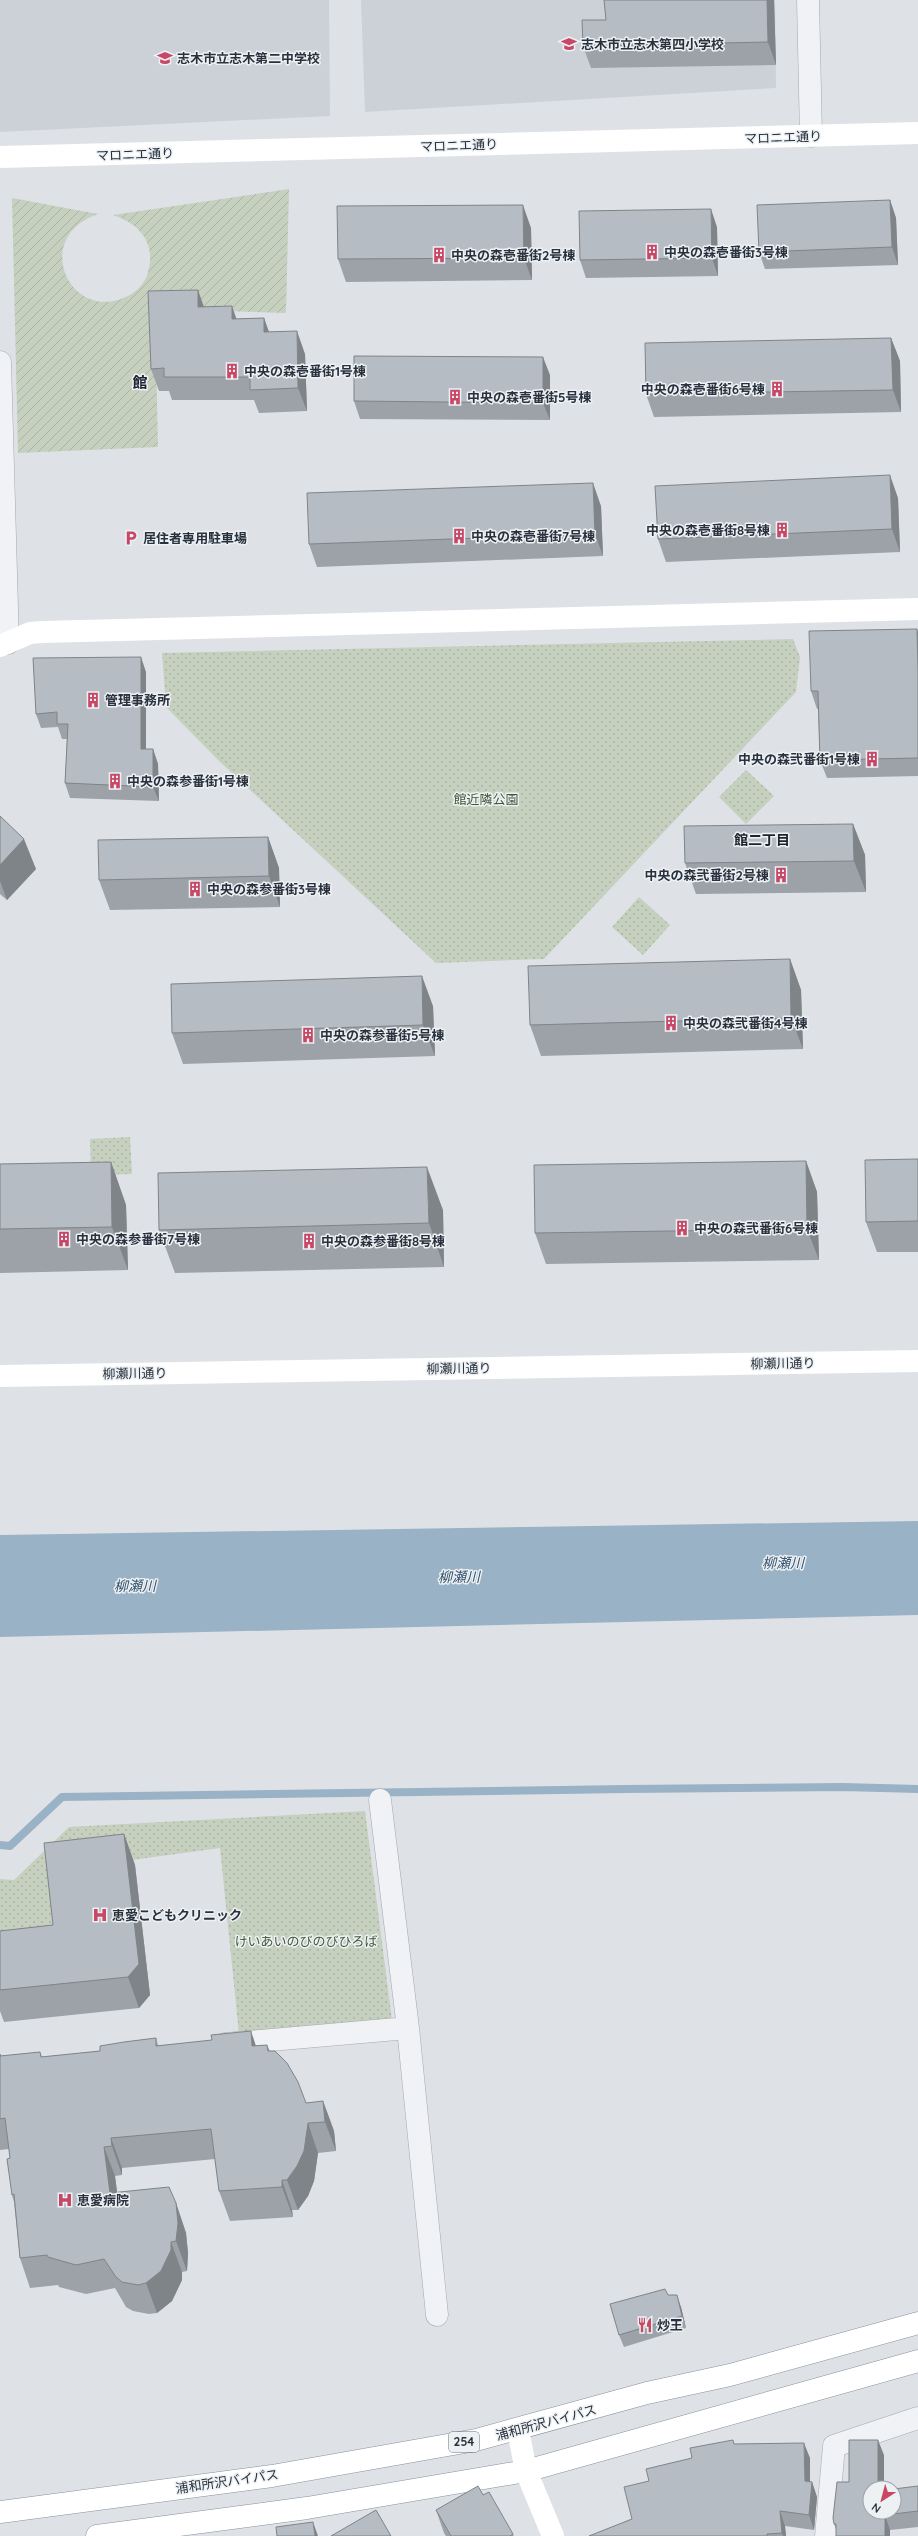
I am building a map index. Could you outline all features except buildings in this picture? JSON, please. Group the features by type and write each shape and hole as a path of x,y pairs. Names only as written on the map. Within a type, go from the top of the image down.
{"main road":[{"name":"マロニエ通り","path":"0,157 918,133"},
{"path":"4,644 30,633 42,632 918,609"},
{"name":"柳瀬川通り","path":"0,1376 918,1361"},
{"name":"浦和所沢バイパス","path":"0,2512 272,2476 476,2440 518,2430 647,2393 730,2375 918,2322"},
{"path":"97,2536 307,2508 526,2471 918,2361"},
{"path":"518,2430 526,2471 553,2536"}],"street":[{"path":"808,0 811,136"},
{"path":"0,362 4,644"},
{"path":"380,1800 408,2028 437,2315"},
{"path":"208,2046 408,2028"},
{"path":"826,2536 834,2446 918,2418"}],"shaded area":[{"name":"志木市立志木第二中学校","path":"0,0 329,0 330,116 0,132"},
{"name":"志木市立志木第四小学校","path":"361,0 775,0 776,88 365,112"}],"green space":[{"path":"289,189 286,313 155,309 158,447 18,453 12,198 98,214 78,225 66,240 62,256 65,272 73,287 86,297 102,302 121,299 139,288 146,278 149,267 149,247 140,231 124,219 113,215"},
{"name":"館近隣公園","path":"793,639 800,657 796,692 544,959 436,963 218,760 166,707 162,653"},
{"path":"746,770 774,796 746,824 719,797"},
{"path":"639,897 670,925 643,955 612,927"},
{"path":"130,1137 132,1174 91,1175 90,1139"},
{"name":"けいあいのびのびひろば","path":"365,1811 392,2020 239,2034 220,1848 51,1871 59,1950 0,1956 0,1879 14,1880 69,1827"}],"water":[{"name":"柳瀬川","path":"918,1521 918,1615 0,1637 0,1535"}],"waterway":[{"path":"0,1845 10,1846 62,1797 626,1789 843,1787 918,1789"}],"place":[{"name":"志木市立志木第四小学校","path":"569,44"},
{"name":"志木市立志木第二中学校","path":"165,58"},
{"name":"中央の森壱番街3号棟","path":"652,252"},
{"name":"中央の森壱番街2号棟","path":"439,255"},
{"name":"中央の森壱番街1号棟","path":"232,371"},
{"name":"中央の森壱番街6号棟","path":"777,389"},
{"name":"中央の森壱番街5号棟","path":"455,397"},
{"name":"中央の森壱番街8号棟","path":"782,530"},
{"name":"中央の森壱番街7号棟","path":"459,536"},
{"name":"居住者専用駐車場","path":"131,538"},
{"name":"管理事務所","path":"93,700"},
{"name":"中央の森弐番街1号棟","path":"872,759"},
{"name":"中央の森参番街1号棟","path":"115,781"},
{"name":"中央の森弐番街2号棟","path":"781,875"},
{"name":"中央の森参番街3号棟","path":"195,889"},
{"name":"中央の森弐番街4号棟","path":"671,1023"},
{"name":"中央の森参番街5号棟","path":"308,1035"},
{"name":"中央の森弐番街6号棟","path":"682,1228"},
{"name":"中央の森参番街7号棟","path":"64,1239"},
{"name":"中央の森参番街8号棟","path":"309,1241"},
{"name":"恵愛こどもクリニック","path":"100,1915"},
{"name":"恵愛病院","path":"65,2200"},
{"name":"炒王","path":"645,2325"}],"district":[{"name":"館","path":"140,383"},
{"name":"館二丁目","path":"762,840"}]}
